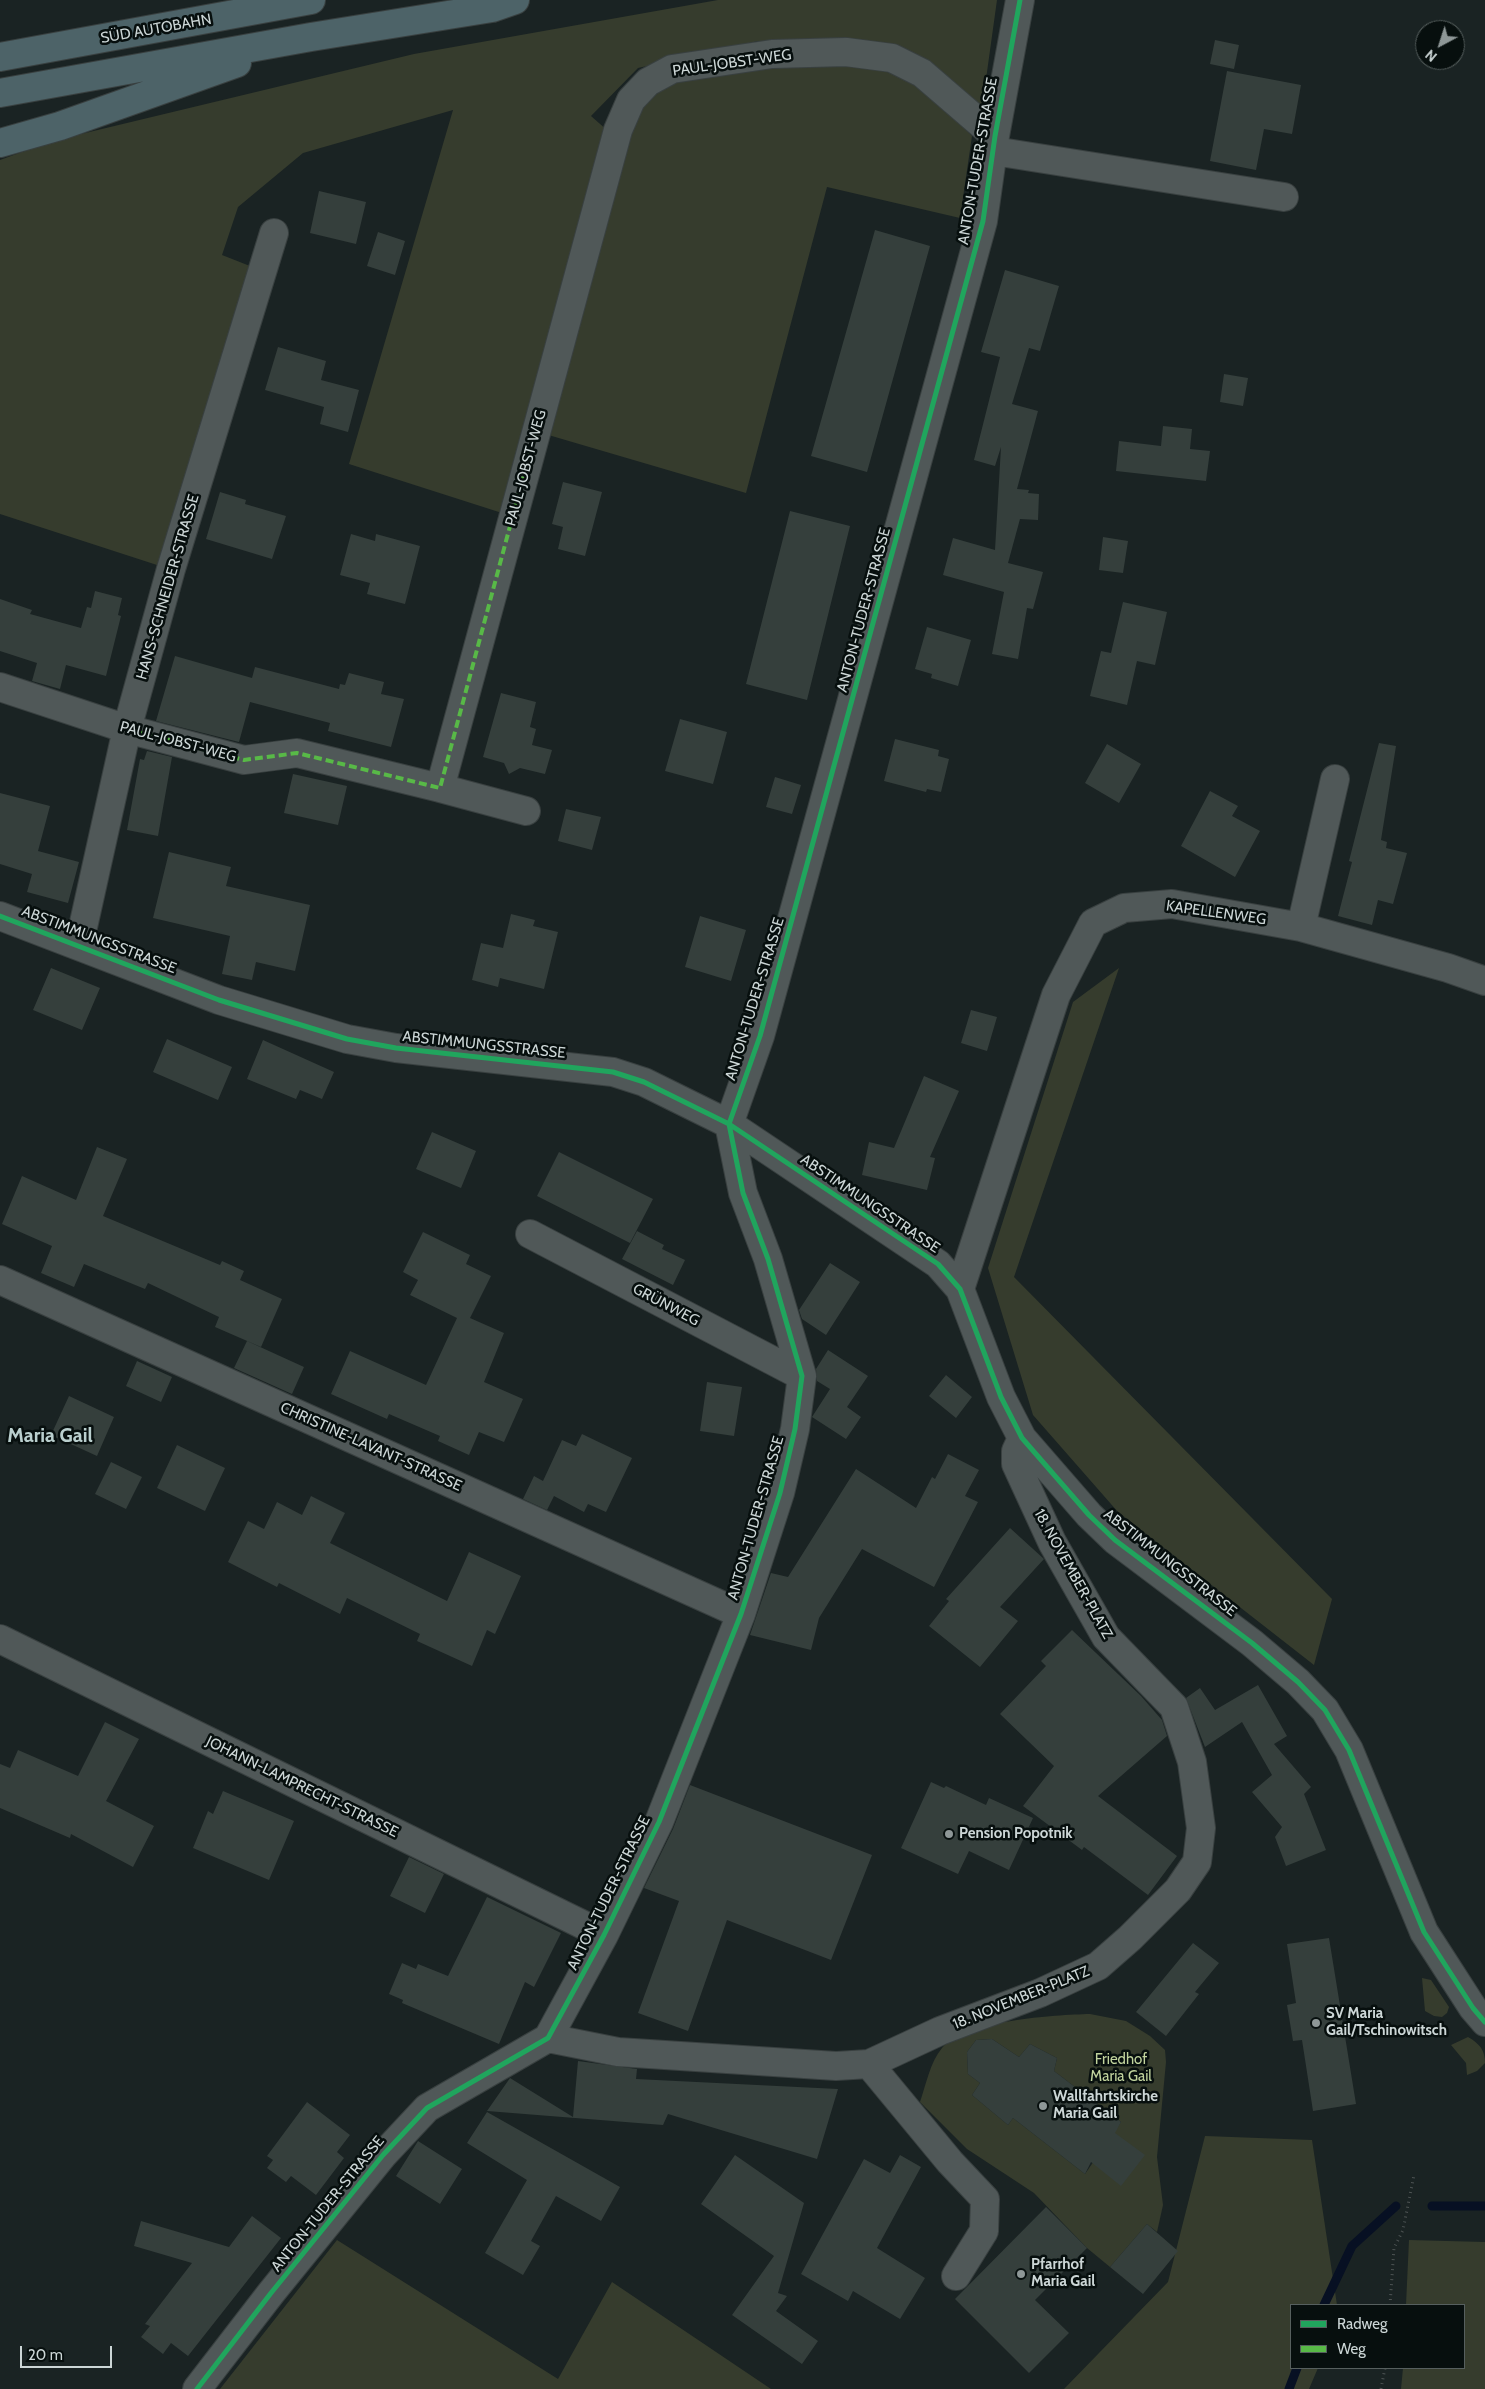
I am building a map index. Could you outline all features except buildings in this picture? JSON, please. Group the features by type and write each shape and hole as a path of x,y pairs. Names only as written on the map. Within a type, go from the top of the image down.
{"highway":[{"name":"SÜD AUTOBAHN","path":"0,57 311,0"},
{"path":"0,93 311,37 492,8 515,0"},
{"path":"0,143 60,126 311,37"}],"street":[{"name":"ANTON-TUDER-STRASSE","path":"198,2389 271,2293 371,2170 427,2108 548,2038 604,1935 659,1822 741,1614 780,1493 795,1428 802,1376 768,1259 743,1193 729,1124 760,1036 983,221 994,143 1020,0"},
{"name":"PAUL-JOBST-WEG","path":"0,686 127,729 244,760 298,754 440,788 615,139 631,100 648,82 672,69 772,54 846,52 892,58 922,73 994,143"},
{"name":"ANTON-TUDER-STRASSE","path":"994,143 1284,198"},
{"name":"HANS-SCHNEIDER-STRASSE","path":"79,945 127,729 171,569 274,233"},
{"path":"1301,927 1335,779"},
{"path":"440,788 526,811"},
{"name":"KAPELLENWEG","path":"960,1289 1056,995 1093,923 1124,908 1172,904 1301,927 1448,968 1485,981"},
{"name":"ABSTIMMUNGSSTRASSE","path":"0,916 219,1000 347,1039 396,1048 613,1072 644,1082 729,1124 938,1264 960,1289 1001,1396 1022,1438 1089,1515 1115,1540 1252,1643 1298,1682 1325,1710 1349,1750 1424,1932 1473,2008 1485,2022"},
{"name":"GRÜNWEG","path":"530,1234 802,1376"},
{"name":"CHRISTINE-LAVANT-STRASSE","path":"0,1280 741,1614"},
{"name":"18. NOVEMBER-PLATZ","path":"548,2038 618,2052 836,2066 869,2064 940,2031 1040,1993 1098,1966 1130,1938 1178,1890 1197,1862 1201,1828 1192,1762 1174,1707 1106,1637 1062,1560 1016,1464 1016,1451 1022,1438"},
{"name":"JOHANN-LAMPRECHT-STRASSE","path":"0,1640 604,1935"},
{"path":"869,2064 950,2162 985,2199 984,2231 956,2276"}],"path":[{"path":"1390,2304 1394,2248 1403,2230 1414,2176"},
{"path":"1381,2389 1385,2369"}],"green space":[{"path":"718,0 997,0 982,108 866,47 758,41 638,68 591,116 608,131 502,513 349,464 453,110 303,153 238,207 222,255 255,268 157,565 0,514 0,160 52,141 414,54"},
{"path":"772,64 887,65 920,82 972,136 960,218 827,187 746,493 545,434 625,136 645,102 675,81"},
{"path":"1119,968 1014,1277 1332,1599 1314,1665 1118,1512 1033,1415 988,1268 1073,1002"},
{"path":"1422,1978 1431,1980 1449,2007 1447,2013 1442,2017 1434,2016 1425,2011"},
{"name":"Friedhof Maria Gail","path":"1090,2014 1126,2021 1150,2036 1165,2050 1166,2062 1157,2157 1163,2205 1157,2232 1147,2224 1110,2267 1087,2248 1034,2193 967,2149 920,2102 934,2060 942,2048 954,2039 970,2031 990,2025 1034,2018","holes":["992,2039 1019,2057 1030,2044 1057,2058 1054,2071 1121,2122 1085,2174 1013,2118 1008,2125 972,2095 980,2083 968,2074 967,2052 976,2040"]},
{"path":"1468,2037 1481,2048 1485,2063 1477,2071 1467,2075 1466,2063 1451,2045"},
{"path":"1205,2136 1312,2140 1337,2304 1290,2304 1290,2369 1318,2369 1309,2389 1064,2389 1168,2282"},
{"path":"337,2240 558,2379 612,2282 771,2389 220,2389"},
{"path":"1409,2240 1485,2242 1485,2389 1401,2389 1403,2369 1465,2369 1465,2304 1406,2304"}],"waterway":[{"path":"1324,2304 1352,2246 1396,2206"},
{"path":"1432,2206 1485,2206"},
{"path":"1289,2389 1297,2369"}],"marked path":[{"path":"127,729 244,760 297,753 440,788 536,429"}],"cycle path":[{"path":"197,2389 271,2293 383,2155 427,2108 548,2038 604,1935 659,1822 741,1614 780,1493 795,1429 802,1376 768,1259 743,1193 729,1124 760,1036 983,221 995,136 1020,0"},
{"path":"0,916 219,1000 347,1039 396,1048 613,1072 644,1082 729,1124 938,1264 960,1289 1001,1397 1022,1438 1089,1515 1115,1540 1252,1643 1298,1682 1325,1710 1349,1750 1424,1932 1473,2008 1485,2022"}],"place":[{"name":"Pension Popotnik","path":"949,1834"},
{"name":"SV Maria Gail/Tschinowitsch","path":"1316,2023"},
{"name":"Wallfahrtskirche Maria Gail","path":"1043,2106"},
{"name":"Pfarrhof Maria Gail","path":"1021,2274"}],"district":[{"name":"Maria Gail","path":"50,1436"}]}
